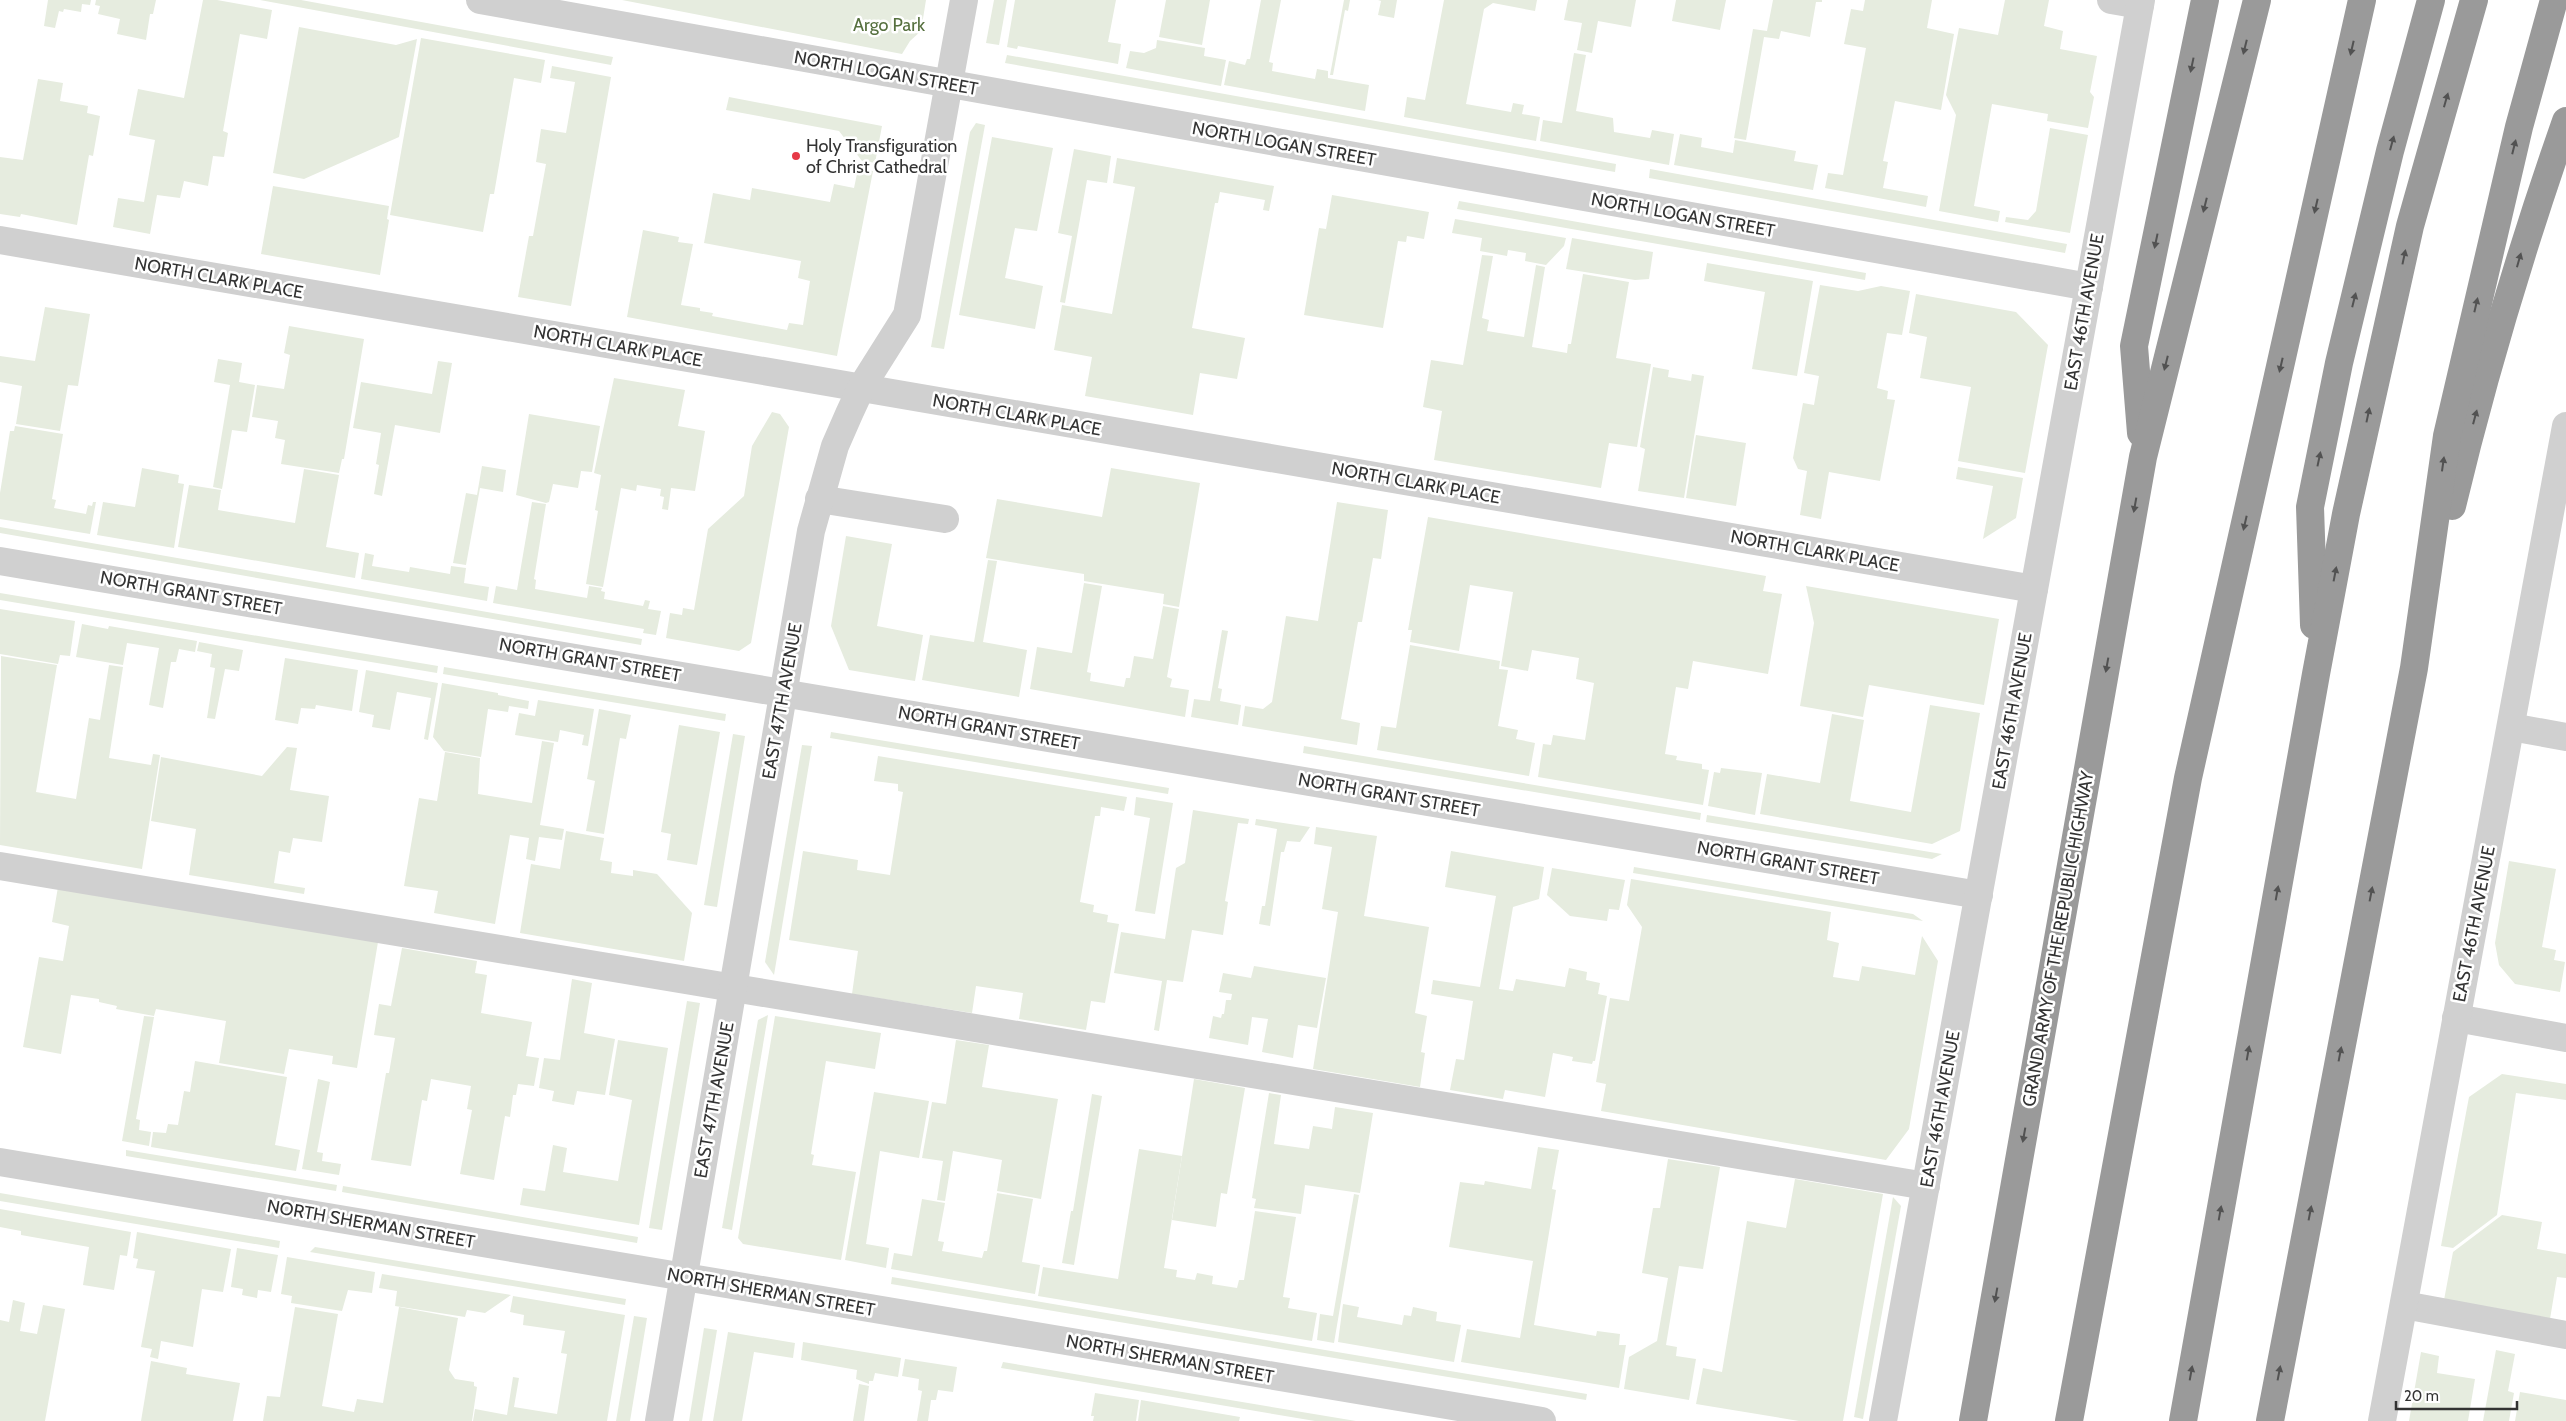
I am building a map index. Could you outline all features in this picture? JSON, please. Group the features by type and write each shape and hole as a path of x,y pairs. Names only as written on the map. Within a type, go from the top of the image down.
{"highway":[{"path":"2143,457 2134,346 2205,0"},
{"path":"2143,457 2257,0"},
{"path":"2069,1421 2188,778 2362,0"},
{"path":"2316,674 2310,507 2341,354 2390,151 2431,0"},
{"path":"2183,1421 2346,514 2410,226 2474,0"},
{"path":"2270,1421 2414,668 2447,436 2506,183 2554,0"},
{"path":"2414,668 2494,346 2529,226 2566,121"},
{"name":"GRAND ARMY OF THE REPUBLIC HIGHWAY","path":"1973,1421 2143,457"}],"street":[{"name":"NORTH LOGAN STREET","path":"480,0 2089,287"},
{"name":"EAST 47TH AVENUE","path":"660,1421 811,530 835,446 861,388 907,316 964,0"},
{"path":"2111,0 2140,3"},
{"name":"EAST 46TH AVENUE","path":"1883,1421 2140,3"},
{"name":"NORTH CLARK PLACE","path":"0,240 2034,589"},
{"name":"EAST 46TH AVENUE","path":"2382,1421 2566,430"},
{"path":"819,499 945,519"},
{"name":"NORTH GRANT STREET","path":"0,561 1979,895"},
{"path":"2510,727 2566,737"},
{"path":"0,866 1926,1186"},
{"path":"2456,1018 2566,1038"},
{"name":"NORTH SHERMAN STREET","path":"0,1162 1542,1421"},
{"path":"2404,1305 2566,1335"}],"green space":[{"path":"48,0 91,0 90,5 82,4 81,12 64,9 63,12 59,11 55,28 44,26"},
{"path":"96,0 156,0 153,14 150,14 146,40 117,34 120,19 98,14 100,6 95,5"},
{"path":"203,0 217,0 272,10 267,39 240,34 223,131 228,133 224,157 213,156 208,186 184,181 180,198 157,195 150,234 113,227 118,198 144,202 155,140 129,135 138,89 184,98"},
{"path":"260,0 301,0 613,57 611,65"},
{"name":"Argo Park","path":"622,0 926,0 921,31 910,41 902,54"},
{"path":"994,0 1007,0 999,45 986,43"},
{"path":"1015,0 1116,0 1108,42 1121,44 1118,64 1018,46 1017,49 1007,47"},
{"path":"1166,0 1210,0 1202,45 1159,37"},
{"path":"1261,0 1281,0 1269,62 1273,63 1272,71 1315,79 1317,69 1328,71 1328,78 1369,85 1365,111 1224,85 1229,61 1245,65 1247,59 1250,59"},
{"path":"1344,0 1350,0 1348,11 1345,10 1333,75 1330,75"},
{"path":"1378,0 1397,0 1394,18 1378,15 1381,1"},
{"path":"1444,0 1537,0 1535,11 1493,3 1484,9 1466,104 1511,112 1513,103 1524,105 1522,114 1540,117 1536,141 1404,117 1407,97 1425,100"},
{"path":"1568,0 1636,0 1631,27 1598,21 1592,53 1577,50 1582,23 1564,20"},
{"path":"1676,0 1726,0 1720,30 1672,21"},
{"path":"1773,0 1822,0 1822,2 1816,2 1810,37 1781,31 1779,39 1764,37 1746,140 1734,138 1753,29 1767,31"},
{"path":"1865,0 1932,0 1927,28 1954,34 1941,110 1895,101 1883,161 1888,162 1883,188 1928,196 1926,207 1825,188 1828,173 1843,175 1866,48 1844,44 1851,9 1863,11"},
{"path":"2005,0 2049,0 2044,26 2063,31 2060,49 2097,56 2090,92 2094,97 2088,128 2047,121 2048,114 1992,104 1974,206 2000,211 1998,222 1939,211 1956,115 1946,95 1959,28 1998,35"},
{"path":"299,27 396,45 417,39 399,137 304,179 273,173"},
{"path":"421,38 545,60 541,83 514,78 494,194 490,194 483,232 390,215"},
{"path":"1157,40 1205,48 1204,56 1226,60 1221,86 1126,68 1130,51 1144,53 1156,48"},
{"path":"1574,53 1586,55 1576,111 1613,118 1614,132 1650,138 1652,130 1674,134 1669,165 1540,141 1543,120 1562,123"},
{"path":"1007,55 1616,164 1615,172 1005,63"},
{"path":"552,66 611,77 571,306 518,297 529,236 533,236 546,164 536,162 541,129 566,133 575,82 550,78"},
{"path":"38,79 63,83 60,101 88,106 87,113 100,116 93,156 89,155 77,225 21,214 20,217 0,214 0,157 23,160"},
{"path":"729,97 882,126 875,163 862,161 839,131 726,110"},
{"path":"976,123 985,125 944,349 931,347 970,132"},
{"path":"2050,128 2088,135 2070,233 2005,222 2006,217 2028,220 2036,211"},
{"path":"1680,134 1702,138 1701,147 1733,153 1735,140 1796,151 1794,161 1818,165 1813,190 1674,165"},
{"path":"992,137 1053,148 1037,231 1015,228 1005,278 1043,286 1035,329 959,315"},
{"path":"1074,149 1111,156 1107,183 1087,180 1065,303 1060,302 1072,236 1058,233"},
{"path":"1117,158 1274,186 1269,211 1263,210 1265,200 1220,192 1218,203 1215,203 1192,328 1245,338 1237,379 1200,373 1193,415 1085,396 1092,357 1054,350 1062,305 1112,314 1135,187 1113,183"},
{"path":"858,169 873,171 837,356 627,317 643,230 679,237 678,242 693,244 681,305 700,308 700,311 713,313 712,316 787,330 789,323 803,325 810,281 798,278 801,261 704,243 713,193 750,200 752,188 830,202 834,184 854,188"},
{"path":"1650,169 2067,244 2065,253 1649,178"},
{"path":"273,186 389,206 387,219 389,220 380,275 261,254"},
{"path":"1332,195 1429,212 1424,239 1407,236 1406,242 1398,241 1383,328 1304,315 1319,228 1326,229"},
{"path":"1459,201 1866,273 1865,280 1457,209"},
{"path":"1455,219 1566,238 1564,246 1546,265 1525,261 1526,253 1508,250 1507,256 1480,251 1482,238 1452,233"},
{"path":"1572,238 1653,252 1649,279 1635,280 1566,269"},
{"path":"1482,255 1493,256 1482,318 1489,320 1487,331 1524,337 1536,265 1545,267 1532,347 1567,353 1568,344 1571,344 1583,274 1629,282 1616,358 1651,364 1637,447 1609,443 1601,488 1434,460 1442,411 1423,407 1431,360 1463,365"},
{"path":"1707,263 1813,281 1797,376 1752,369 1765,292 1704,281"},
{"path":"1820,285 1858,291 1881,286 1910,291 1902,335 1887,333 1877,388 1888,391 1887,399 1895,400 1880,481 1829,472 1821,519 1800,515 1807,471 1798,469 1793,458 1803,403 1814,405 1819,376 1804,373"},
{"path":"1916,294 2016,312 2048,345 2025,473 1958,461 1971,387 1920,378 1927,337 1909,333"},
{"path":"45,307 90,314 78,386 68,385 60,431 16,424 22,386 0,382 0,356 35,361"},
{"path":"289,326 364,339 344,459 342,459 339,473 281,464 285,440 275,438 278,421 252,417 257,385 284,389 290,355 284,353"},
{"path":"218,359 242,363 239,382 255,385 247,432 232,430 222,489 213,487 230,385 214,382"},
{"path":"438,361 452,363 440,433 395,425 382,496 374,494 379,465 376,464 381,433 353,428 361,382 432,394"},
{"path":"1653,367 1669,370 1668,377 1691,381 1692,374 1704,376 1684,498 1638,491 1645,449 1640,447"},
{"path":"614,378 685,390 678,426 705,431 695,491 671,488 668,510 662,509 664,497 660,496 661,489 637,485 636,491 621,488 603,587 586,584 598,511 595,510 601,475 594,473"},
{"path":"772,412 780,414 789,427 751,643 739,651 666,638 670,613 682,615 683,608 694,610 708,529 744,496 752,446"},
{"path":"529,414 600,426 592,472 581,471 578,488 553,484 549,502 546,503 516,495"},
{"path":"15,426 63,434 52,499 56,500 54,508 86,514 88,505 92,506 93,502 96,502 90,534 0,519 0,493 10,431 14,431"},
{"path":"1696,435 1746,443 1736,506 1686,498"},
{"path":"482,466 506,470 503,492 480,488 466,565 453,563 466,493 477,495"},
{"path":"1958,467 2023,478 2016,518 1983,539 1993,486 1956,479"},
{"path":"142,468 179,475 178,483 184,484 174,548 97,535 103,502 135,507"},
{"path":"1111,468 1200,483 1179,607 1163,604 1164,594 1084,581 1084,574 986,558 997,499 1102,517"},
{"path":"304,469 339,475 326,547 359,553 355,578 178,547 189,485 221,490 218,510 295,523"},
{"path":"532,502 546,504 534,579 536,580 535,589 587,598 589,586 602,588 601,591 605,592 604,599 643,606 645,600 650,601 648,609 661,611 656,635 643,633 644,629 493,603 496,586 517,590"},
{"path":"1337,502 1388,510 1381,559 1373,558 1362,622 1358,622 1341,719 1360,723 1357,745 1242,726 1245,706 1263,709 1272,702 1286,616 1318,621"},
{"path":"1428,517 1766,576 1763,591 1782,594 1768,674 1693,661 1688,689 1676,687 1665,754 1677,756 1676,760 1702,764 1702,769 1709,770 1703,805 1538,777 1543,744 1551,745 1553,735 1585,740 1594,683 1576,679 1579,658 1532,650 1528,671 1501,666 1513,592 1470,585 1459,651 1410,642 1412,630 1408,630"},
{"path":"0,527 642,639 641,645 0,533"},
{"path":"846,536 892,544 877,626 923,635 915,681 849,670 831,626"},
{"path":"365,553 374,555 372,566 409,572 410,567 450,574 451,566 466,568 464,583 489,587 487,601 361,579"},
{"path":"988,560 997,561 983,642 1027,650 1019,697 922,680 930,635 974,642"},
{"path":"1084,583 1102,586 1087,672 1091,673 1090,681 1124,687 1126,678 1130,678 1134,656 1153,659 1163,606 1179,609 1167,677 1172,679 1170,687 1189,690 1185,717 1030,689 1037,647 1072,653"},
{"path":"1806,586 1999,619 1984,705 1869,685 1863,717 1800,706 1814,623"},
{"path":"0,593 438,666 437,673 0,600"},
{"path":"0,609 75,621 70,656 60,655 58,664 0,654"},
{"path":"82,624 108,629 109,626 197,641 195,652 179,649 176,662 171,662 163,708 149,705 159,648 127,643 123,665 76,657"},
{"path":"1222,630 1228,631 1218,688 1222,689 1220,701 1241,705 1238,725 1191,717 1194,699 1210,701"},
{"path":"199,642 243,650 239,671 225,669 215,719 207,718 215,668 210,667 212,654 197,651"},
{"path":"1410,645 1500,661 1499,669 1508,670 1498,726 1518,730 1516,739 1535,743 1529,776 1377,750 1381,726 1396,728"},
{"path":"1,656 57,665 36,792 76,799 89,718 100,720 109,665 123,667 109,758 151,765 153,754 160,755 142,869 0,845"},
{"path":"285,658 358,670 352,711 316,705 315,709 301,708 298,724 275,720"},
{"path":"444,667 726,714 725,721 443,674"},
{"path":"366,670 438,683 428,740 424,739 431,698 397,692 390,730 372,727 374,715 359,712"},
{"path":"442,683 498,693 498,695 529,701 528,709 509,706 508,712 488,709 481,757 444,751 433,737"},
{"path":"538,700 594,709 588,746 582,745 584,735 560,730 558,742 515,735 519,713 535,716"},
{"path":"1930,705 1980,713 1960,831 1932,844 1760,814 1767,774 1820,783 1832,714 1864,720 1850,801 1911,812"},
{"path":"599,709 631,715 626,739 620,738 604,834 586,831 595,781 587,779"},
{"path":"679,725 720,732 697,865 667,860 671,834 661,832"},
{"path":"831,732 1169,788 1168,794 830,738"},
{"path":"733,734 745,736 717,907 704,905"},
{"path":"542,741 554,743 540,825 564,829 562,840 539,837 535,861 526,859 529,838 510,835 495,924 434,913 438,891 404,886 419,798 437,801 445,752 480,758 478,794 532,803"},
{"path":"802,745 812,746 774,975 765,962"},
{"path":"1304,746 1701,813 1700,820 1303,753"},
{"path":"287,747 297,748 290,790 329,796 322,842 293,838 290,853 279,851 274,883 305,888 304,894 189,875 196,829 151,821 161,757 262,776"},
{"path":"878,756 1127,797 1124,811 1101,807 1100,816 1095,816 1080,902 1094,905 1093,912 1108,915 1107,922 1119,924 1105,1003 1091,1001 1086,1030 1019,1019 1023,993 976,986 972,1013 852,994 858,951 789,940 803,851 858,860 857,870 890,875 903,792 898,791 898,784 874,781"},
{"path":"1721,768 1762,773 1755,815 1708,806 1714,772 1720,773"},
{"path":"1136,797 1173,803 1155,914 1135,911 1150,818 1134,815"},
{"path":"1193,810 1249,819 1248,824 1238,823 1225,901 1228,902 1223,935 1192,930 1183,982 1167,980 1159,1031 1154,1030 1162,981 1114,973 1121,932 1165,939 1176,868 1185,863"},
{"path":"1707,815 1942,854 1932,859 1706,822"},
{"path":"1256,819 1310,827 1300,842 1287,841 1284,852 1281,852 1270,926 1259,924 1262,906 1265,906 1277,829 1255,825"},
{"path":"1316,827 1377,836 1364,916 1429,927 1415,1013 1427,1016 1421,1052 1425,1053 1420,1087 1313,1069 1338,912 1322,909 1332,847 1314,844"},
{"path":"566,831 604,838 600,860 612,862 611,873 633,876 633,870 657,874 692,913 684,961 520,933 531,864 560,869"},
{"path":"1451,851 1544,867 1539,899 1513,907 1499,989 1513,991 1516,979 1565,987 1569,968 1587,972 1586,980 1600,983 1598,994 1607,996 1595,1061 1592,1064 1572,1061 1573,1057 1553,1053 1545,1097 1505,1090 1503,1099 1450,1090 1456,1059 1464,1060 1473,1001 1431,994 1433,980 1480,987 1496,896 1445,887"},
{"path":"2509,861 2556,869 2542,947 2556,950 2554,960 2565,962 2560,992 2515,984 2499,965 2495,943"},
{"path":"1634,867 1913,914 1923,921 1633,873"},
{"path":"1552,868 1625,880 1619,910 1609,909 1607,921 1570,916 1547,895"},
{"path":"1631,879 1831,912 1827,940 1839,943 1833,977 1859,981 1862,966 1915,975 1922,936 1938,961 1909,1129 1886,1160 1601,1111 1606,1084 1596,1082 1610,998 1629,1001 1642,927 1627,905"},
{"path":"58,887 378,942 357,1068 332,1064 333,1056 289,1049 284,1074 219,1063 226,1021 156,1009 154,1016 116,1009 117,1006 99,1002 99,999 71,995 61,1054 23,1047 39,957 63,961 69,926 52,922"},
{"path":"402,948 477,961 475,973 487,975 481,1013 532,1022 526,1056 539,1058 534,1086 518,1084 516,1095 513,1095 510,1117 505,1116 494,1180 460,1174 472,1110 467,1109 471,1086 431,1079 427,1101 422,1100 411,1166 371,1160 386,1073 389,1073 395,1038 374,1035 379,1004 391,1006"},
{"path":"1254,966 1326,978 1317,1028 1298,1025 1293,1058 1262,1052 1268,1019 1252,1017 1248,1045 1209,1038 1213,1016 1221,1018 1222,1014 1224,1014 1226,1000 1231,1000 1232,994 1219,992 1223,973 1251,978"},
{"path":"572,979 592,983 584,1033 615,1039 605,1095 577,1091 574,1105 552,1101 554,1091 539,1088 544,1058 560,1060"},
{"path":"687,1001 700,1003 662,1230 649,1228"},
{"path":"768,1015 732,1230 722,1228 758,1020"},
{"path":"144,1016 154,1017 136,1119 140,1120 139,1130 151,1132 149,1146 122,1141"},
{"path":"775,1016 881,1033 875,1069 826,1061 811,1154 814,1155 812,1165 856,1172 841,1260 743,1244 738,1238"},
{"path":"618,1040 668,1048 639,1225 520,1205 523,1188 545,1191 553,1145 567,1148 563,1172 618,1181 632,1100 609,1095"},
{"path":"956,1040 989,1045 982,1087 1058,1099 1041,1199 997,1191 1002,1160 953,1151 945,1201 937,1200 943,1161 922,1158 932,1102 946,1104"},
{"path":"195,1061 287,1077 275,1145 300,1150 296,1171 151,1147 153,1132 166,1133 168,1124 178,1125 184,1091 190,1092"},
{"path":"2502,1074 2566,1084 2566,1100 2516,1093 2497,1215 2453,1248 2441,1246 2469,1097"},
{"path":"318,1079 330,1082 317,1152 323,1153 322,1161 341,1164 339,1175 302,1169"},
{"path":"1194,1079 1245,1088 1227,1194 1221,1193 1216,1227 1172,1220"},
{"path":"874,1092 929,1101 919,1158 880,1151 866,1244 889,1248 886,1268 845,1260"},
{"path":"1269,1093 1281,1095 1274,1144 1309,1149 1313,1126 1332,1129 1335,1107 1373,1113 1360,1193 1305,1185 1301,1214 1254,1208 1256,1199 1252,1198"},
{"path":"1092,1094 1102,1096 1074,1265 1062,1263 1071,1211 1073,1211"},
{"path":"1538,1147 1559,1150 1552,1189 1556,1190 1534,1325 1596,1336 1597,1331 1620,1334 1619,1345 1626,1345 1619,1388 1461,1362 1467,1329 1520,1338 1533,1261 1449,1247 1460,1182 1484,1185 1485,1181 1531,1189"},
{"path":"1139,1149 1182,1156 1164,1268 1177,1270 1176,1277 1195,1280 1197,1273 1213,1276 1212,1284 1237,1288 1239,1280 1244,1280 1255,1211 1296,1217 1283,1297 1290,1298 1288,1308 1317,1313 1312,1341 1038,1296 1043,1267 1118,1279"},
{"path":"126,1150 337,1185 336,1191 126,1156"},
{"path":"1668,1159 1720,1167 1703,1269 1679,1266 1666,1345 1677,1347 1676,1356 1696,1359 1689,1400 1624,1389 1629,1357 1657,1341 1668,1278 1642,1273 1653,1208 1660,1208"},
{"path":"1795,1179 1883,1194 1843,1421 1799,1421 1696,1404 1703,1368 1722,1372 1747,1221 1786,1228"},
{"path":"343,1186 638,1237 637,1243 342,1192"},
{"path":"0,1193 280,1241 279,1248 0,1201"},
{"path":"997,1193 1033,1199 1022,1262 1040,1265 1035,1294 891,1269 894,1253 912,1256 922,1199 945,1203 938,1241 944,1242 942,1251 982,1258 984,1251 987,1251"},
{"path":"1354,1194 1359,1195 1334,1343 1317,1340 1320,1314 1333,1316"},
{"path":"1893,1197 1901,1206 1863,1419 1854,1417"},
{"path":"0,1209 131,1232 127,1256 120,1255 114,1290 83,1285 89,1247 21,1235 21,1231 0,1227"},
{"path":"2502,1215 2542,1222 2537,1249 2566,1254 2566,1278 2557,1277 2550,1319 2444,1300 2453,1252"},
{"path":"137,1232 231,1249 223,1292 202,1289 193,1347 161,1341 158,1359 150,1357 152,1349 141,1347 155,1271 136,1268 138,1259 133,1258"},
{"path":"315,1247 626,1299 625,1305 310,1252"},
{"path":"237,1248 278,1255 271,1292 258,1290 257,1298 242,1295 243,1289 231,1287"},
{"path":"287,1257 375,1272 372,1293 348,1290 342,1311 291,1303 292,1296 281,1294"},
{"path":"382,1274 511,1295 485,1313 467,1310 465,1317 395,1306 397,1291 379,1288"},
{"path":"892,1277 1587,1394 1586,1400 891,1284"},
{"path":"513,1296 625,1315 607,1421 473,1421 475,1409 507,1415 513,1377 519,1378 514,1407 557,1414 567,1354 561,1353 565,1331 523,1325 524,1315 510,1312"},
{"path":"13,1300 25,1303 20,1331 37,1334 43,1305 65,1309 45,1421 0,1421 0,1320 9,1322"},
{"path":"1343,1304 1359,1307 1357,1317 1402,1325 1404,1315 1411,1316 1413,1307 1437,1312 1436,1321 1461,1325 1454,1362 1338,1342"},
{"path":"295,1307 338,1314 322,1406 354,1412 357,1399 383,1403 399,1307 458,1318 449,1370 455,1379 474,1382 474,1386 477,1387 472,1421 263,1421 267,1396 280,1397"},
{"path":"634,1316 647,1318 630,1421 616,1421"},
{"path":"704,1328 717,1330 702,1421 689,1421"},
{"path":"728,1332 795,1343 793,1358 754,1352 742,1421 713,1421"},
{"path":"803,1342 901,1358 898,1377 875,1373 873,1381 869,1381 869,1384 856,1379 857,1370 801,1360"},
{"path":"2496,1350 2515,1354 2508,1391 2514,1393 2509,1421 2483,1421"},
{"path":"2421,1352 2439,1356 2437,1373 2475,1379 2468,1421 2409,1421"},
{"path":"905,1359 957,1367 953,1392 938,1390 936,1400 931,1400 928,1421 917,1421 922,1391 918,1390 919,1379 902,1376"},
{"path":"151,1361 187,1368 186,1374 240,1383 233,1421 141,1421"},
{"path":"1003,1362 1356,1421 1315,1421 1001,1368"},
{"path":"859,1384 869,1386 864,1421 853,1421"},
{"path":"2520,1392 2566,1400 2566,1421 2515,1421"},
{"path":"1095,1393 1139,1400 1136,1421 1093,1421 1094,1416 1091,1416"},
{"path":"1141,1400 1240,1417 1239,1421 1138,1421"}],"place":[{"name":"Holy Transfiguration of Christ Cathedral","path":"796,156"}]}
